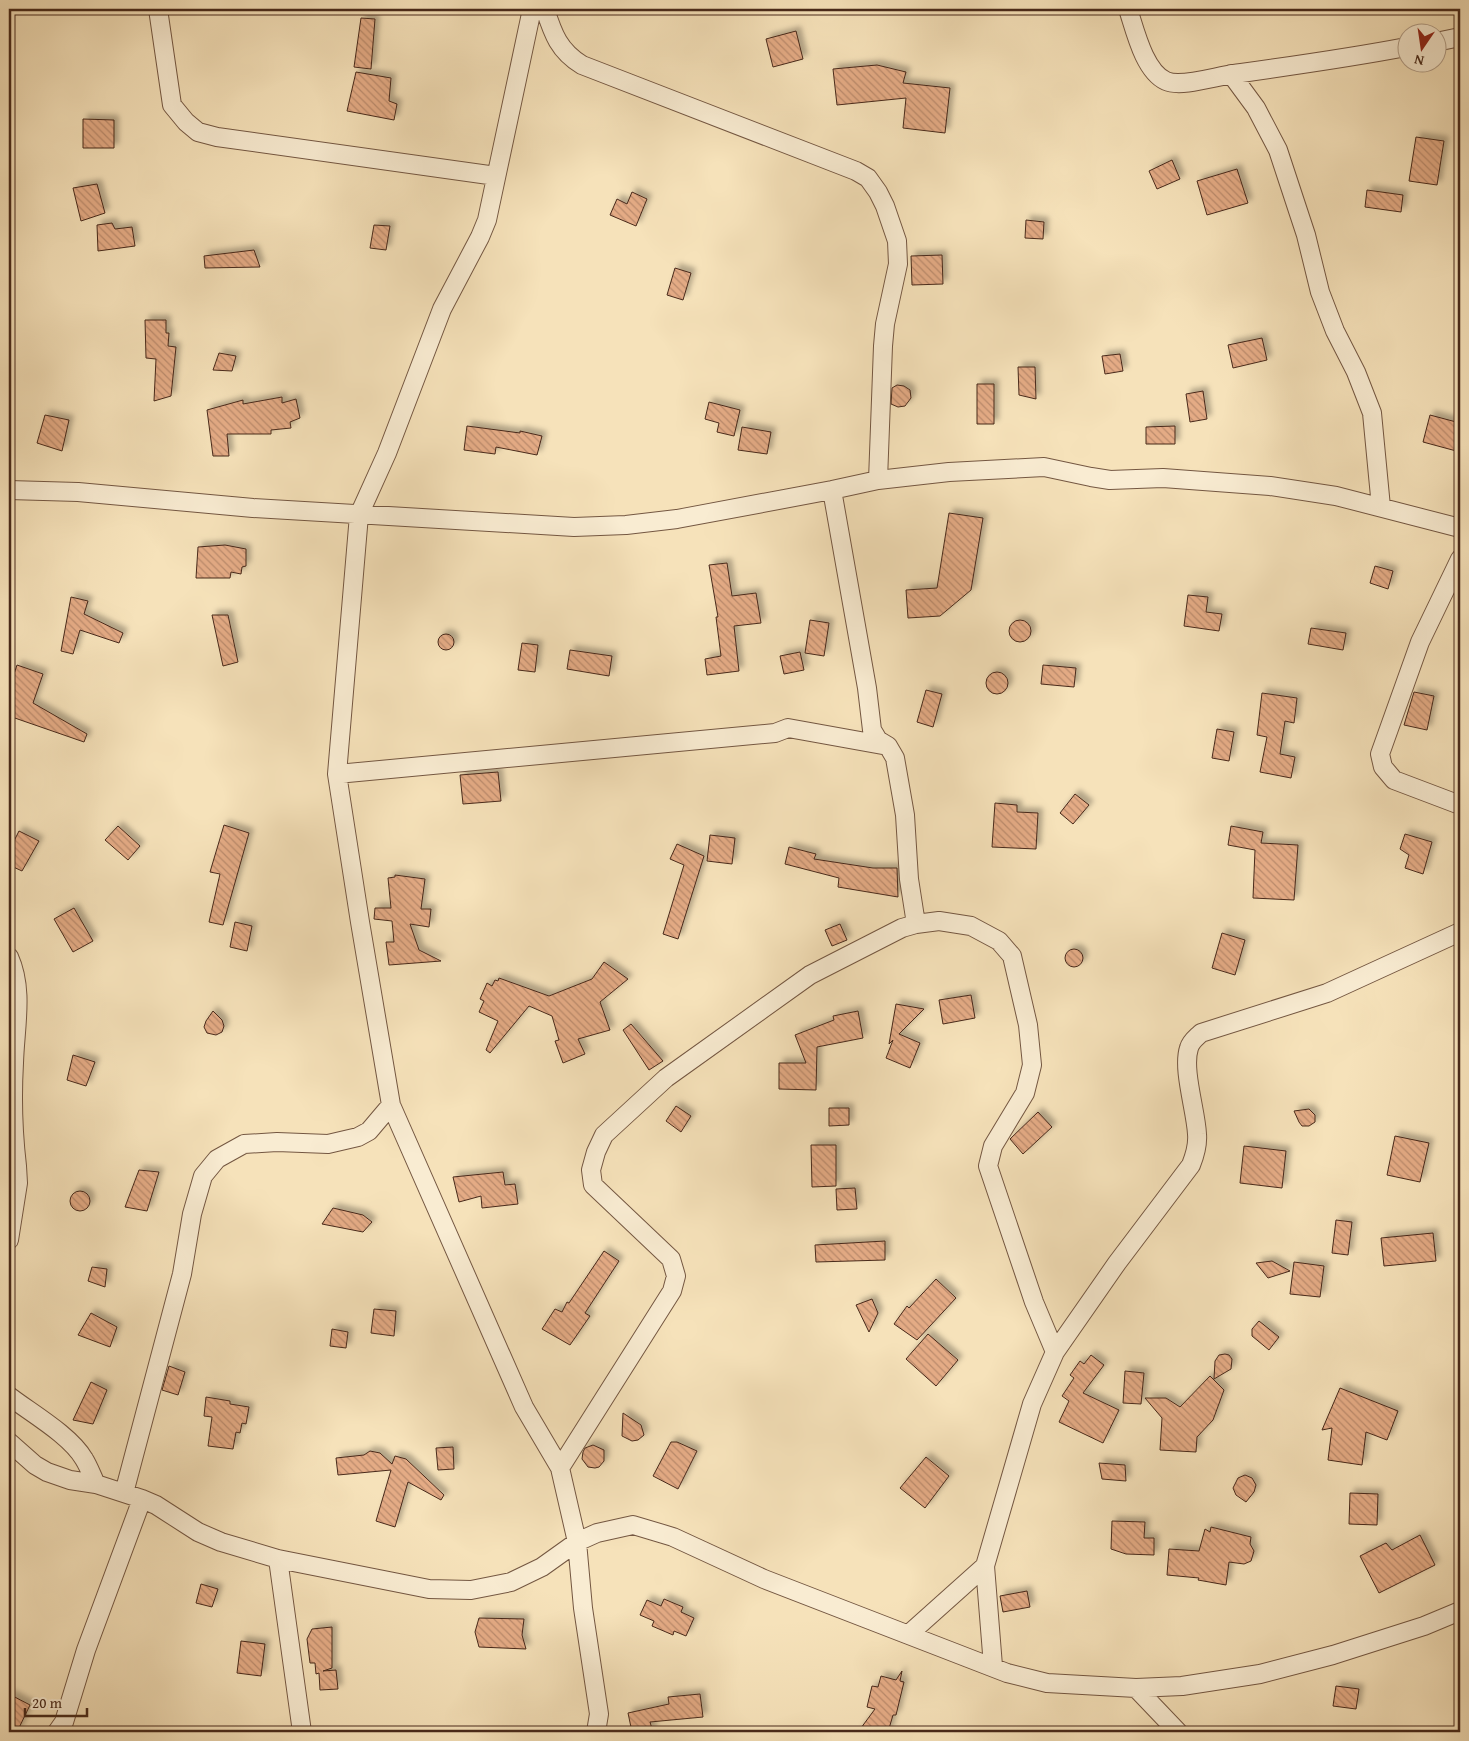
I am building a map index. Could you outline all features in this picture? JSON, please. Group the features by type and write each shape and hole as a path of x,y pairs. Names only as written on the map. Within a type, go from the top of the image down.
{"street":[{"path":"158,9 172,105 186,122 198,132 217,137 496,176"},
{"path":"532,9 496,176 492,203 480,237 442,309 387,453 359,515 337,774 391,1105 524,1407 560,1468 577,1542 599,1714 596,1732"},
{"path":"545,9 557,42 569,57 582,66 856,171 868,178 873,185 886,206 892,224 897,241 898,264 885,324 878,480"},
{"path":"1128,9 1142,49 1158,74 1165,81 1175,84 1396,49"},
{"path":"1446,40 1460,37"},
{"path":"1231,74 1256,108 1278,150 1306,235 1320,292 1335,331 1356,372 1372,414 1382,507"},
{"path":"9,490 78,492 253,508 574,527 626,525 676,519 878,480 949,472 1044,467 1091,478 1110,480 1163,478 1270,486 1336,496 1460,528"},
{"path":"832,490 867,688 872,730 878,740 888,746 895,758 905,815 916,924"},
{"path":"1460,559 1420,642 1380,754 1383,768 1394,780 1460,805"},
{"path":"337,774 776,733 788,728 888,746"},
{"path":"560,1468 672,1291 676,1276 671,1259 593,1186 591,1170 596,1152 604,1135 666,1078 810,975 902,928 916,924 939,921 971,926 999,941 1012,956 1028,1025 1032,1065 1025,1093 993,1146 988,1166 1034,1302 1055,1352"},
{"path":"993,1666 985,1566 1032,1404 1055,1352 1118,1263 1192,1165 1196,1150 1197,1134 1188,1065 1188,1050 1192,1042 1201,1033 1327,993 1460,932"},
{"path":"9,957 14,968 18,1000 13,1106 13,1162 18,1183 9,1240"},
{"path":"124,1493 182,1274 192,1214 203,1176 217,1159 244,1144 277,1142 328,1144 358,1137 368,1131 391,1105"},
{"path":"9,1396 52,1428 84,1458 96,1484"},
{"path":"9,1442 35,1465 47,1472 70,1480 96,1484 142,1499 156,1505 198,1532 221,1542 278,1559 429,1589 471,1590 511,1582 542,1567 577,1542 597,1533 634,1525 673,1538 764,1579 1007,1673 1047,1683 1136,1688 1182,1686 1260,1674 1333,1655 1424,1626 1460,1611"},
{"path":"57,1732 64,1722 86,1650 142,1499"},
{"path":"278,1559 302,1732"},
{"path":"909,1634 985,1566"},
{"path":"1136,1688 1178,1732"},
{"path":"599,1714 611,1732"}],"building":[{"path":"361,18 375,19 371,69 354,67"},
{"path":"796,31 803,59 773,67 766,39"},
{"path":"877,65 906,72 903,83 950,88 945,133 903,128 906,98 837,105 833,69"},
{"path":"356,72 391,78 389,101 397,104 394,120 347,111"},
{"path":"83,119 114,120 114,148 83,148"},
{"path":"1416,137 1444,141 1437,185 1409,181"},
{"path":"1172,160 1180,179 1157,189 1149,171"},
{"path":"1237,169 1248,203 1207,215 1197,181"},
{"path":"97,184 105,213 81,221 73,188"},
{"path":"1367,190 1403,195 1401,212 1365,207"},
{"path":"632,192 647,199 636,226 610,215 617,199 627,204"},
{"path":"1026,220 1044,222 1043,239 1025,238"},
{"path":"112,223 115,229 132,227 135,246 98,251 97,225"},
{"path":"374,225 390,226 386,250 370,248"},
{"path":"254,250 260,267 205,268 204,256"},
{"path":"942,255 943,284 912,285 911,256"},
{"path":"675,268 691,273 683,300 667,295"},
{"path":"145,320 166,320 166,333 169,333 168,346 176,347 171,396 154,401 156,359 146,358"},
{"path":"1262,338 1267,360 1233,368 1228,345"},
{"path":"219,353 236,356 232,371 213,370"},
{"path":"1120,354 1123,371 1105,374 1102,356"},
{"path":"1018,367 1035,367 1036,399 1019,395"},
{"path":"977,384 994,384 994,424 977,424"},
{"path":"897,385 904,386 910,390 911,398 905,406 898,407 891,404 892,388"},
{"path":"1203,391 1207,419 1190,422 1186,394"},
{"path":"282,397 282,403 296,399 300,418 290,422 291,428 271,430 271,434 227,434 229,456 213,456 207,410 243,400 243,404"},
{"path":"709,402 740,410 734,436 717,432 719,423 705,419"},
{"path":"45,415 69,420 62,451 37,443"},
{"path":"1430,415 1460,423 1460,452 1423,442"},
{"path":"467,426 520,433 520,431 542,436 537,455 496,447 495,454 464,450"},
{"path":"1175,426 1175,444 1146,444 1146,427"},
{"path":"742,427 771,432 767,454 738,450"},
{"path":"949,513 983,518 971,590 940,616 908,618 906,590 937,588"},
{"path":"225,545 246,549 246,566 242,567 241,574 231,572 230,578 196,578 198,547"},
{"path":"727,563 732,596 756,593 761,623 734,626 739,671 707,675 705,659 721,656 716,617 718,617 709,565"},
{"path":"1375,566 1393,571 1388,589 1370,583"},
{"path":"1188,595 1208,597 1206,612 1222,614 1219,631 1184,626"},
{"path":"71,597 88,601 84,614 123,633 119,643 80,630 73,654 61,651"},
{"path":"212,615 228,615 238,662 223,666"},
{"path":"810,620 829,623 824,656 805,653"},
{"path":"1020,620 1028,623 1031,631 1028,639 1020,642 1012,639 1009,631 1012,623"},
{"path":"1311,628 1346,633 1343,650 1308,644"},
{"path":"443,634 449,634 454,639 452,648 443,650 438,645 438,639"},
{"path":"522,643 538,645 535,672 518,670"},
{"path":"570,650 612,656 609,676 567,669"},
{"path":"800,652 804,670 784,674 780,656"},
{"path":"17,665 43,674 33,703 87,734 84,742 9,716 9,689"},
{"path":"1043,665 1076,668 1074,687 1041,684"},
{"path":"993,672 1001,672 1008,679 1008,687 1001,694 993,694 986,687 986,679"},
{"path":"926,690 942,694 933,727 917,722"},
{"path":"1414,692 1434,696 1427,730 1404,725"},
{"path":"1262,693 1297,698 1294,723 1285,721 1280,754 1295,757 1291,778 1260,772 1267,737 1257,735"},
{"path":"1217,729 1234,732 1229,761 1212,758"},
{"path":"498,772 501,801 463,804 460,775"},
{"path":"1075,794 1089,805 1073,824 1060,813"},
{"path":"995,803 1017,805 1017,812 1038,813 1036,849 992,847"},
{"path":"224,825 249,833 223,925 209,922 220,874 210,872"},
{"path":"118,826 140,846 128,860 105,840"},
{"path":"1231,826 1263,832 1261,843 1298,845 1294,900 1253,898 1255,850 1228,845"},
{"path":"19,831 39,841 22,871 9,865 9,851"},
{"path":"1405,834 1432,842 1423,874 1405,868 1409,855 1400,849"},
{"path":"710,835 735,838 732,864 707,861"},
{"path":"677,844 704,856 678,939 663,934 684,865 670,859"},
{"path":"789,847 816,854 814,859 873,868 897,868 898,897 838,887 839,878 785,864"},
{"path":"395,875 425,879 421,909 431,909 429,927 410,924 419,950 441,961 389,965 386,942 394,942 392,921 374,919 375,908 391,908 388,878 395,877"},
{"path":"74,908 93,941 73,952 54,919"},
{"path":"235,922 252,926 247,951 230,947"},
{"path":"840,924 847,940 832,946 825,930"},
{"path":"1222,933 1245,940 1235,975 1212,968"},
{"path":"1070,949 1078,949 1083,954 1081,965 1070,967 1065,962 1065,954"},
{"path":"604,962 628,979 600,1002 610,1030 578,1039 585,1054 563,1063 555,1041 559,1040 552,1016 529,1006 490,1053 486,1050 498,1021 479,1012 484,1001 480,999 487,983 492,986 495,980 498,981 499,978 549,996 592,979"},
{"path":"971,995 975,1018 943,1024 939,1000"},
{"path":"896,1004 924,1009 899,1034 920,1043 910,1068 886,1058 893,1040 889,1044"},
{"path":"213,1011 222,1020 224,1026 222,1032 216,1035 207,1033 204,1027"},
{"path":"858,1011 863,1038 817,1047 816,1090 779,1089 779,1063 806,1063 795,1035 834,1020 833,1016"},
{"path":"631,1024 663,1061 649,1070 623,1030"},
{"path":"73,1055 95,1062 86,1086 67,1080"},
{"path":"676,1106 691,1116 681,1132 666,1121"},
{"path":"829,1108 849,1108 849,1125 829,1126"},
{"path":"1309,1109 1315,1115 1315,1122 1309,1126 1302,1126 1294,1111"},
{"path":"1038,1112 1052,1127 1023,1154 1010,1139"},
{"path":"1395,1136 1429,1143 1420,1182 1387,1175"},
{"path":"811,1145 836,1145 836,1186 812,1187"},
{"path":"1244,1146 1286,1151 1282,1188 1240,1183"},
{"path":"139,1170 159,1172 147,1211 125,1207"},
{"path":"503,1172 505,1185 515,1184 518,1204 482,1208 481,1196 459,1202 453,1177"},
{"path":"855,1188 857,1209 837,1210 836,1189"},
{"path":"80,1191 87,1194 90,1201 87,1208 80,1211 73,1208 70,1201 73,1194"},
{"path":"333,1208 363,1215 372,1222 363,1232 322,1224"},
{"path":"1336,1220 1352,1222 1348,1255 1332,1253"},
{"path":"1433,1233 1436,1261 1384,1266 1381,1238"},
{"path":"885,1241 885,1260 816,1262 815,1245"},
{"path":"604,1251 619,1261 585,1313 590,1316 570,1345 542,1329 555,1309 562,1312 567,1302 569,1303"},
{"path":"1272,1261 1290,1271 1268,1278 1256,1263"},
{"path":"1294,1262 1324,1266 1320,1297 1290,1294"},
{"path":"92,1267 107,1269 105,1287 88,1281"},
{"path":"936,1279 956,1298 917,1340 894,1324 907,1306 909,1308"},
{"path":"872,1299 878,1313 869,1332 856,1305"},
{"path":"374,1309 396,1311 394,1336 371,1333"},
{"path":"91,1313 117,1327 110,1347 78,1335"},
{"path":"1259,1321 1279,1337 1269,1350 1252,1336 1252,1329"},
{"path":"332,1329 348,1332 346,1348 330,1346"},
{"path":"928,1334 958,1360 936,1386 906,1359"},
{"path":"1091,1355 1104,1365 1083,1393 1119,1410 1103,1443 1059,1422 1069,1401 1062,1396 1074,1378 1070,1375 1080,1361 1084,1364"},
{"path":"1219,1355 1229,1355 1232,1359 1231,1369 1214,1379 1215,1361"},
{"path":"169,1366 185,1372 178,1395 162,1390"},
{"path":"1125,1371 1144,1373 1141,1404 1123,1403"},
{"path":"1210,1376 1224,1390 1213,1420 1197,1437 1196,1452 1160,1450 1162,1418 1145,1398 1166,1398 1180,1407"},
{"path":"91,1382 107,1390 93,1424 73,1420"},
{"path":"1340,1388 1398,1411 1387,1440 1366,1432 1362,1465 1328,1460 1332,1428 1322,1430"},
{"path":"206,1397 230,1401 230,1404 249,1407 246,1424 242,1423 240,1433 236,1432 233,1449 208,1446 212,1417 204,1416"},
{"path":"623,1413 641,1425 644,1435 638,1440 632,1441 622,1436"},
{"path":"671,1442 677,1442 697,1451 678,1489 653,1476"},
{"path":"593,1445 604,1450 604,1461 599,1467 595,1468 588,1467 582,1459 585,1448"},
{"path":"453,1447 454,1469 438,1470 436,1448"},
{"path":"370,1451 380,1453 392,1464 395,1456 406,1459 444,1495 441,1500 408,1482 395,1527 376,1521 391,1470 338,1475 336,1458 364,1455"},
{"path":"926,1457 949,1476 925,1508 900,1488"},
{"path":"1099,1463 1125,1465 1126,1481 1102,1479"},
{"path":"1245,1475 1252,1478 1256,1485 1254,1492 1246,1502 1236,1495 1233,1488 1238,1478"},
{"path":"1350,1493 1378,1494 1377,1525 1349,1524"},
{"path":"1112,1521 1145,1522 1144,1538 1154,1538 1154,1555 1126,1554 1111,1549"},
{"path":"1211,1527 1251,1537 1250,1544 1254,1551 1251,1561 1244,1564 1229,1562 1226,1585 1198,1580 1199,1578 1167,1575 1169,1549 1199,1551 1205,1529 1210,1532"},
{"path":"1420,1535 1435,1565 1379,1593 1360,1556 1386,1543 1392,1550"},
{"path":"201,1584 218,1589 212,1607 196,1603"},
{"path":"1027,1591 1030,1607 1003,1612 1000,1596"},
{"path":"664,1599 683,1607 681,1612 694,1618 686,1636 674,1631 673,1635 652,1626 654,1621 640,1615 647,1600 661,1606"},
{"path":"479,1618 524,1619 522,1635 526,1649 479,1647 475,1632"},
{"path":"332,1627 332,1668 323,1671 336,1670 338,1689 320,1690 319,1673 316,1674 315,1663 310,1663 307,1639 312,1629"},
{"path":"241,1641 265,1644 261,1676 237,1673"},
{"path":"902,1671 900,1681 904,1682 896,1715 893,1715 888,1732 858,1732 875,1709 867,1707 872,1686 878,1687 881,1676 896,1680"},
{"path":"1336,1686 1359,1689 1356,1709 1333,1706"},
{"path":"9,1694 30,1705 17,1732 9,1732"},
{"path":"700,1694 703,1717 650,1722 653,1732 632,1732 628,1713 669,1704 668,1697"}]}
